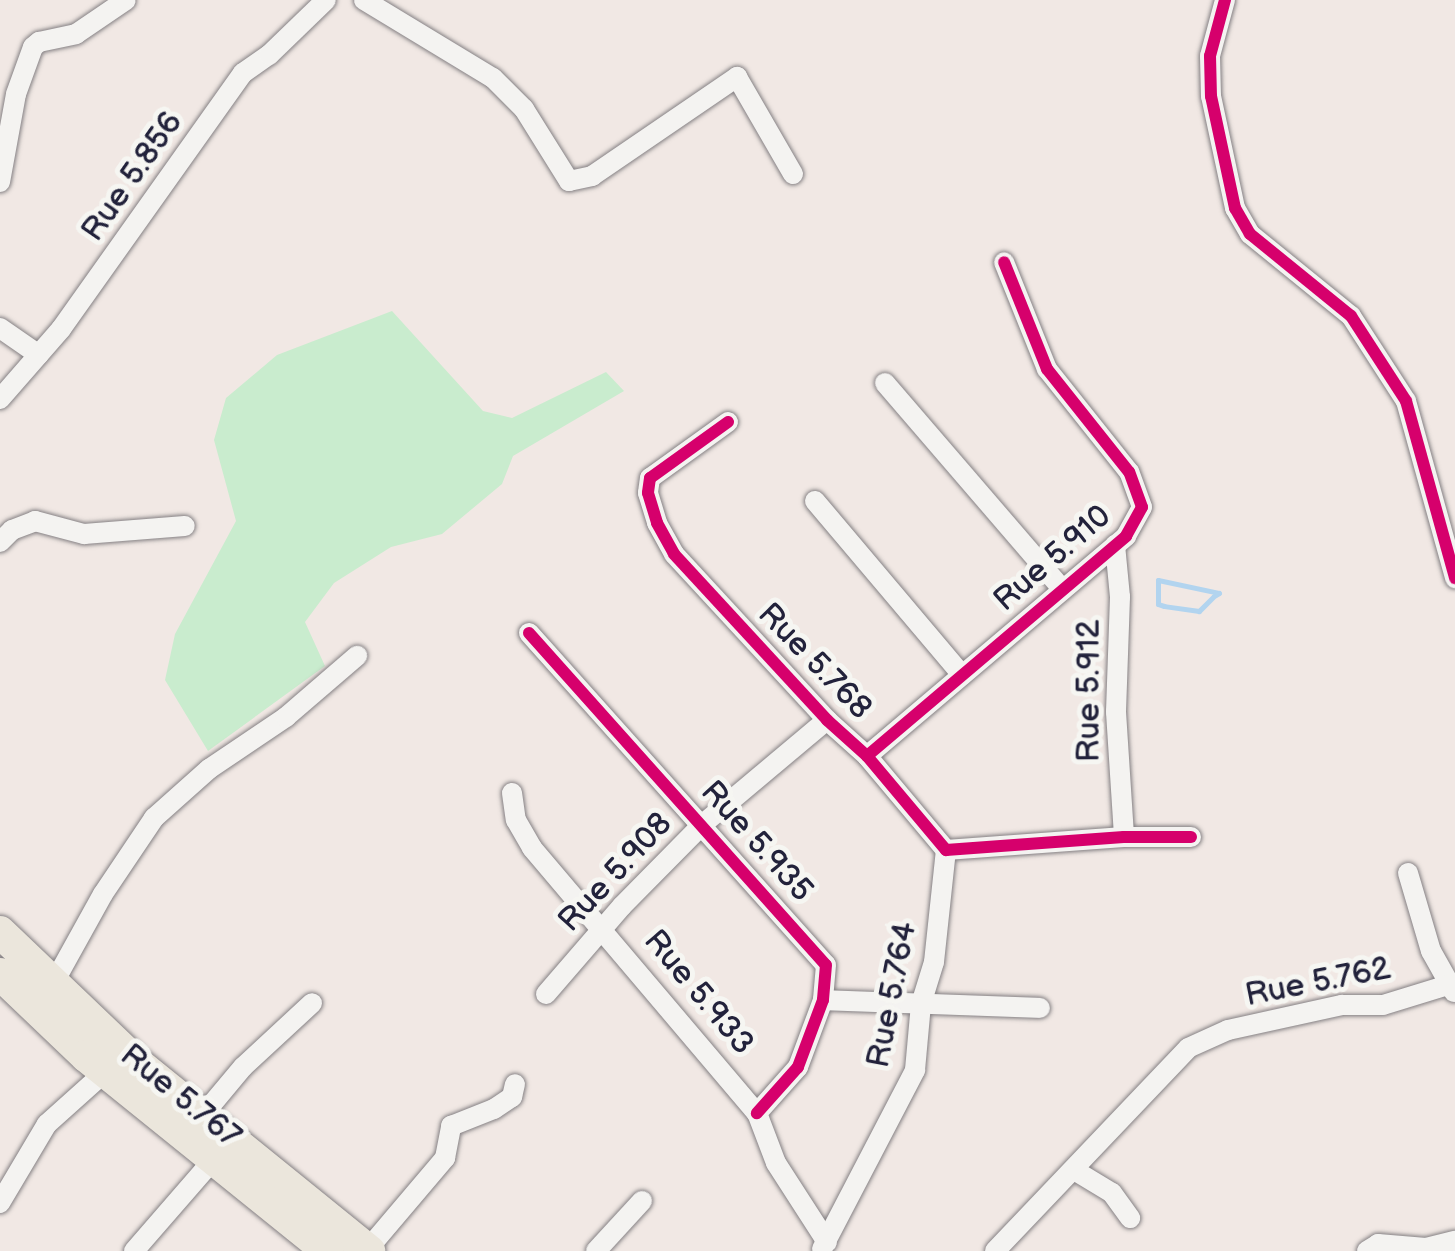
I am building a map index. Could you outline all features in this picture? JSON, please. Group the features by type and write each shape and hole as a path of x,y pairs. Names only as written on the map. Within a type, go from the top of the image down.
{"highway":[{"name":"Rue 5.767","path":"0,932 136,1063 368,1250"},
{"path":"0,974 106,1071 328,1251"}],"street":[{"path":"0,182 16,94 33,47 39,42 76,34 126,0"},
{"name":"Rue 5.856","path":"0,399 39,355 242,73 269,55 326,0"},
{"path":"364,0 492,78 524,110 569,181 592,176 737,77 793,174"},
{"path":"1225,0 1210,56 1212,96 1235,208 1250,234 1351,316 1398,388 1412,418 1455,578"},
{"name":"Rue 5.910","path":"868,756 1115,546 1137,522 1142,507 1138,488 1047,370 1004,262"},
{"path":"0,328 39,355"},
{"path":"885,383 1062,589"},
{"name":"Rue 5.768","path":"728,422 650,478 648,493 674,554 827,720 868,756 946,850"},
{"path":"815,501 962,675"},
{"path":"0,542 12,530 35,521 84,534 186,526"},
{"name":"Rue 5.912","path":"1115,546 1120,596 1116,712 1124,837"},
{"name":"Rue 5.935","path":"529,633 823,959 827,971 824,1000 798,1067 757,1114"},
{"path":"52,986 96,905 154,818 209,769 286,717 356,656"},
{"name":"Rue 5.908","path":"546,994 603,927 703,824 827,720"},
{"name":"Rue 5.933","path":"512,792 516,820 532,848 603,927 757,1114 776,1163 824,1246"},
{"path":"946,850 1191,836"},
{"name":"Rue 5.764","path":"824,1246 915,1070 921,1004 934,962 946,850"},
{"path":"1408,873 1430,951 1451,989"},
{"name":"Rue 5.762","path":"995,1251 1168,1065 1211,1036 1342,1005 1382,1005 1451,989"},
{"path":"824,1000 1040,1008"},
{"path":"202,1116 243,1067 312,1002"},
{"path":"0,1203 47,1124 106,1071"},
{"path":"368,1250 445,1158 451,1126 494,1108 512,1096 514,1084"},
{"path":"134,1251 214,1159"},
{"path":"1074,1170 1112,1194 1130,1218"},
{"path":"596,1251 642,1201"},
{"path":"1367,1251 1378,1244 1426,1248 1455,1240"}],"green space":[{"path":"392,311 483,411 512,418 606,372 624,391 513,456 502,484 442,534 391,547 334,583 305,622 325,666 208,751 165,680 175,634 236,521 214,440 226,398 277,355"}],"waterway":[{"path":"1213,597 1199,611 1164,606 1158,604 1158,580 1219,593 1214,596"}],"cycle path":[{"path":"1225,0 1210,56 1211,96 1235,208 1250,234 1351,316 1406,401 1455,578"},
{"path":"867,756 1126,536 1142,507 1129,472 1047,369 1004,262"},
{"path":"728,422 650,478 648,493 657,523 674,554 827,720 867,756 946,850 1124,837 1191,837"},
{"path":"529,633 826,965 823,1000 798,1067 757,1113"}]}
